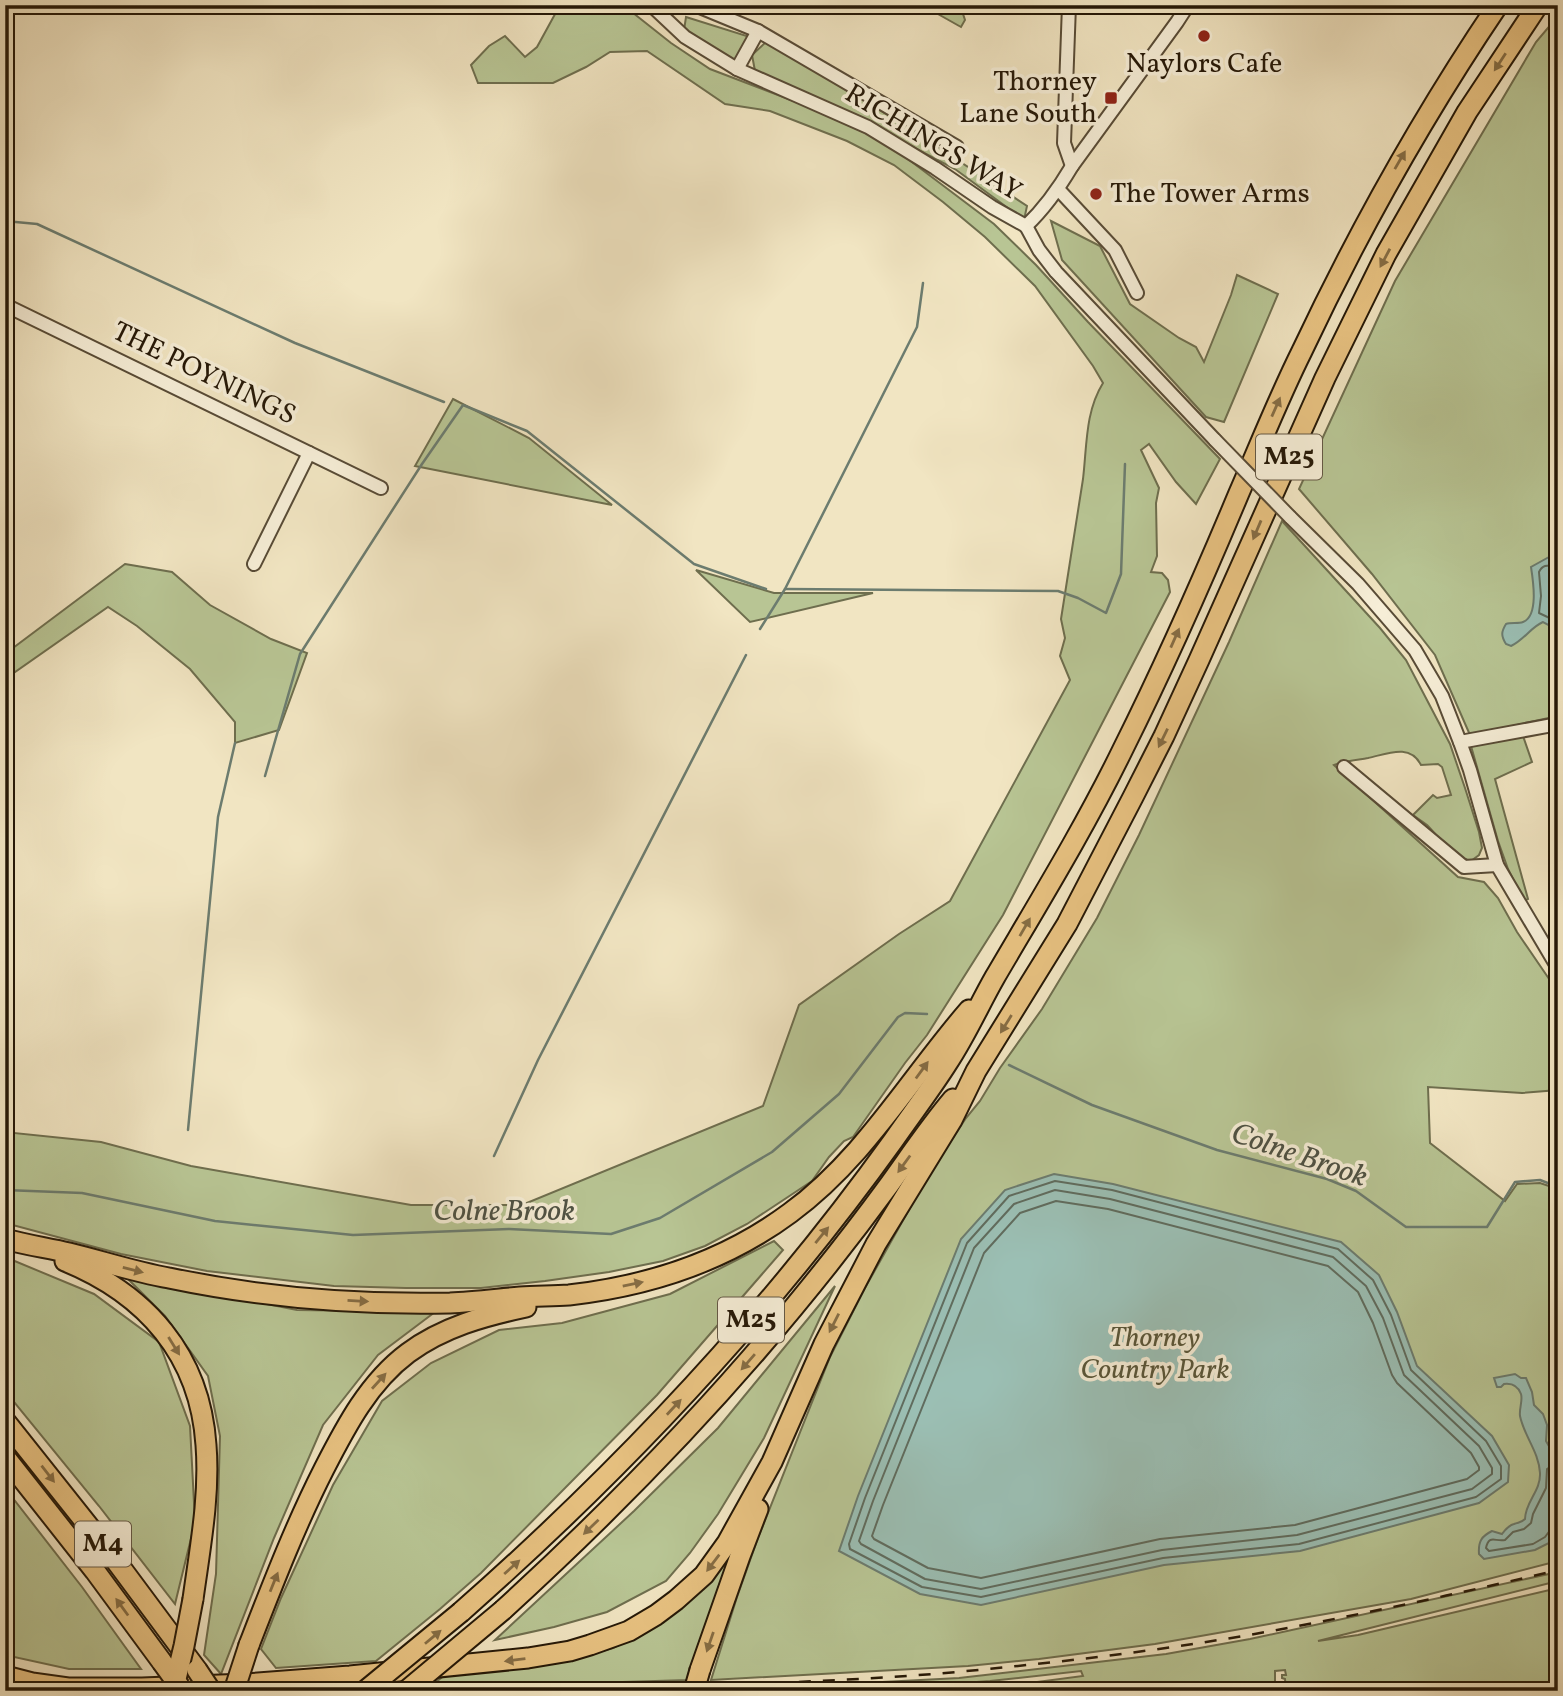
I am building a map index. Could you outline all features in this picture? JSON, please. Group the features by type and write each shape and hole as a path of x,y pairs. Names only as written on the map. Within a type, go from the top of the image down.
{"highway":[{"name":"M25","path":"365,1691 540,1542 700,1379 777,1291 837,1216 949,1061 1084,825 1128,740 1298,357 1351,249 1422,122 1498,5"},
{"name":"M25","path":"406,1691 503,1610 571,1547 649,1469 740,1371 828,1265 941,1113 976,1072 1066,923 1164,736 1325,378 1386,254 1467,112 1538,5"},
{"path":"12,1241 168,1278 285,1296 323,1299 453,1303 566,1295 636,1284 686,1270 719,1256 791,1213 817,1191 863,1144 945,1038 990,986"},
{"path":"5,1676 32,1683 84,1688 246,1684 547,1655 590,1646 645,1622 696,1583 727,1543 772,1462 846,1300 892,1216 952,1120 976,1072"},
{"path":"12,1241 80,1268 125,1293 158,1323 175,1347 193,1384 201,1410 207,1455 204,1524 193,1599 173,1691"},
{"path":"234,1691 282,1562 318,1481 350,1420 374,1386 409,1352 454,1326 542,1304 566,1295"},
{"name":"M4","path":"5,1421 110,1553 211,1691"},
{"name":"M4","path":"5,1457 80,1551 183,1691"},
{"path":"695,1691 740,1556 766,1489 772,1462"}],"street":[{"name":"RICHINGS WAY","path":"650,5 685,37 737,69 868,127 1026,226"},
{"name":"RICHINGS WAY","path":"695,5 758,31 957,147"},
{"path":"1069,5 1064,143 1072,166"},
{"path":"1188,5 1058,188 1026,226 1039,250 1056,272 1215,440 1358,584 1415,650 1441,696 1462,742 1497,865 1558,968"},
{"path":"737,69 758,31"},
{"path":"1058,188 1115,250 1137,293"},
{"name":"THE POYNINGS","path":"5,305 381,488"},
{"path":"254,564 309,453"},
{"path":"1462,742 1558,724"},
{"path":"1344,766 1464,867 1497,865"}],"green space":[{"path":"560,5 623,5 671,43 710,69 804,105 868,134 900,153 994,224 1220,459 1196,504 1176,482 1149,444 1141,450 1159,488 1156,503 1157,556 1151,572 1162,573 1168,580 1170,592 1003,915 927,1035 853,1137 844,1141 829,1157 812,1181 747,1224 705,1246 663,1261 609,1272 481,1288 406,1288 334,1286 207,1271 121,1254 5,1223 5,1132 101,1142 191,1166 411,1205 522,1205 763,1106 799,1005 950,901 1070,680 1060,656 1065,638 1061,619 1090,417 1103,383 1035,286 985,237 894,165 847,141 770,111 725,104 647,51 610,52 553,83 478,83 471,65 489,46 505,36 525,57 537,47"},
{"path":"922,5 960,5 965,20 961,27"},
{"path":"1558,16 1558,716 1470,735 1435,655 1372,574 1299,489 1395,281 1536,42"},
{"path":"686,17 750,37 738,62 684,30"},
{"path":"766,42 906,126 1027,206 1024,220 955,169 871,125 755,71 752,55"},
{"path":"1051,221 1100,246 1130,304 1196,347 1204,362 1237,275 1278,294 1224,422 1206,417 1062,260"},
{"path":"453,399 529,438 612,505 415,466"},
{"name":"Thorney Country Park","path":"1282,521 1406,660 1450,744 1479,832 1482,848 1479,855 1471,861 1457,855 1413,815 1433,795 1437,798 1451,795 1442,767 1438,764 1421,765 1411,754 1398,752 1334,765 1458,877 1484,882 1498,898 1517,932 1558,992 1558,1090 1522,1093 1428,1087 1430,1143 1505,1201 1517,1184 1540,1183 1558,1189 1558,1561 1411,1599 1155,1644 968,1666 711,1680 758,1538 830,1357 929,1174 1042,1009 1097,918 1229,642"},
{"path":"125,564 172,572 210,605 271,639 307,653 279,730 235,743 235,722 190,669 137,626 108,607 5,679 5,654"},
{"path":"696,570 774,593 873,593 750,622"},
{"path":"1523,736 1532,762 1495,779 1528,899 1524,901 1498,841 1471,746"},
{"path":"774,1241 783,1250 657,1395 481,1573 440,1609 376,1661 276,1668 261,1649 281,1598 333,1485 382,1401 431,1363 499,1330 562,1323 670,1294"},
{"path":"5,1257 94,1294 159,1342 190,1426 195,1522 175,1604 5,1391"},
{"path":"125,1276 297,1310 435,1312 378,1355 323,1425 274,1538 221,1674 204,1655 216,1574 220,1436 208,1376 165,1316"},
{"path":"835,1286 764,1438 718,1514 666,1581 607,1612 495,1640 634,1511 718,1428"},
{"path":"5,1488 141,1669 69,1669 5,1655"},
{"path":"727,1559 727,1567 688,1680 428,1688 445,1675 562,1662 613,1648 641,1634"},
{"path":"1558,1572 1558,1581 1318,1641 1358,1635 1558,1588 1558,1691 1286,1691 1285,1679 1282,1678 1282,1675 1286,1675 1285,1670 1275,1671 1275,1691 969,1691 1083,1676 1081,1671 883,1689 707,1691 959,1678 1166,1654 1250,1639"}],"water":[{"path":"1549,557 1558,560 1558,630 1543,622 1511,646 1506,644 1502,634 1506,624 1523,622 1531,613 1534,597 1531,567"},
{"path":"1054,1174 1113,1184 1341,1242 1379,1275 1397,1312 1417,1366 1492,1436 1509,1465 1508,1482 1479,1503 1300,1551 1164,1565 981,1605 920,1594 839,1551 858,1496 961,1239 1005,1190"},
{"path":"1515,1374 1526,1378 1534,1405 1543,1414 1547,1425 1546,1441 1554,1455 1558,1481 1558,1530 1551,1542 1535,1550 1484,1559 1479,1554 1481,1540 1492,1531 1502,1534 1510,1525 1525,1519 1527,1507 1540,1479 1537,1458 1520,1416 1521,1394 1512,1385 1497,1387 1494,1378"}],"waterway":[{"path":"5,221 37,224 295,343 444,402"},
{"path":"760,629 785,589 917,327 923,283"},
{"path":"265,776 300,654 463,405 527,431 694,564 766,589"},
{"path":"785,589 1058,591 1106,613 1121,574 1125,464"},
{"path":"494,1156 538,1060 746,655"},
{"path":"188,1130 218,817 235,743"},
{"name":"Colne Brook","path":"5,1190 82,1193 215,1221 353,1235 509,1229 611,1234 660,1218 772,1152 839,1094 898,1017 905,1013 927,1014"},
{"name":"Colne Brook","path":"1009,1065 1092,1105 1217,1150 1327,1179 1356,1191 1406,1227 1487,1227 1515,1182 1540,1180 1558,1187"}],"railway":[{"path":"511,1691 869,1678 1065,1661 1293,1627 1558,1570"}],"place":[{"name":"Naylors Cafe","path":"1204,36"},
{"name":"Thorney Lane South","path":"1111,98"},
{"name":"The Tower Arms","path":"1096,194"}]}
